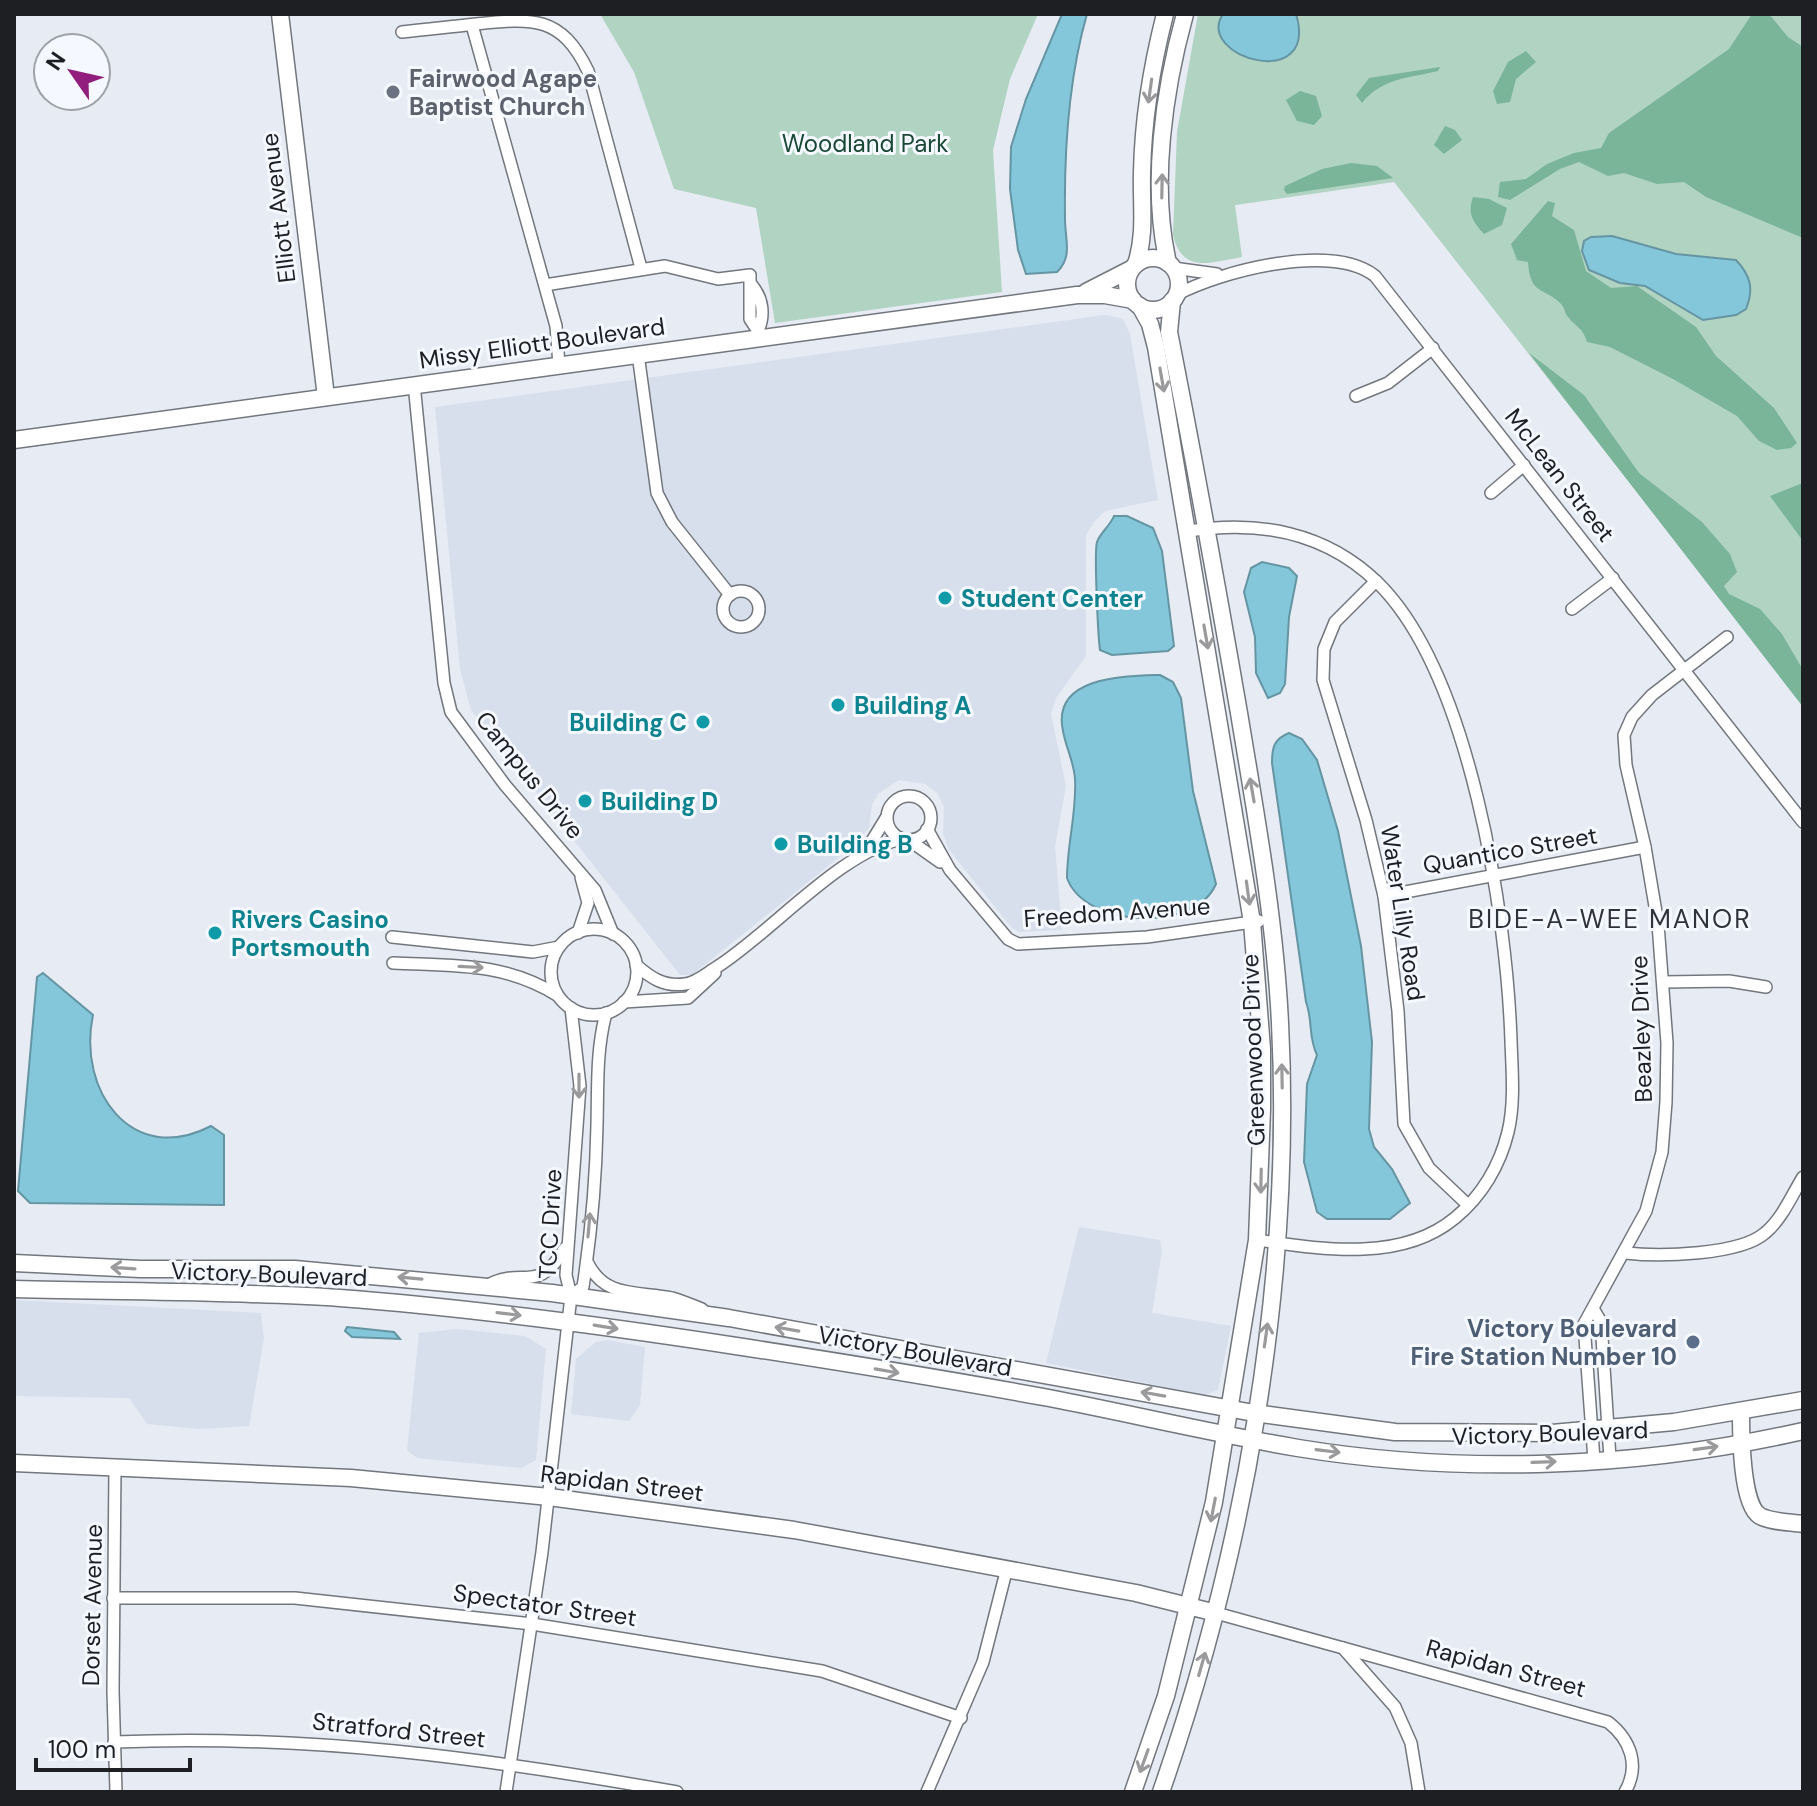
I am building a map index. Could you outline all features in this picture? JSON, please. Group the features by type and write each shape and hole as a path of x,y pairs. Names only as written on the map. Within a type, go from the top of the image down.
{"street":[{"name":"Elliott Avenue","path":"280,14 326,397"},
{"path":"1165,14 1146,122 1143,234 1127,282 1136,303 1157,309 1174,298 1178,279 1171,265 1162,223 1163,151 1168,102 1185,14"},
{"path":"402,32 525,19 563,34 578,49 588,71 641,268"},
{"path":"472,25 556,326 559,365"},
{"path":"1133,267 1152,258 1171,265"},
{"name":"McLean Street","path":"1171,265 1207,274 1229,274 1315,260 1344,260 1375,276 1803,822"},
{"path":"545,285 665,266 718,279 751,280 747,297 750,319 759,335"},
{"name":"Missy Elliott Boulevard","path":"1077,295 1133,267"},
{"name":"McLean Street","path":"1174,298 1229,274"},
{"name":"Missy Elliott Boulevard","path":"14,440 759,335 1077,295 1105,295 1136,303"},
{"name":"Greenwood Drive","path":"1161,1792 1216,1613 1232,1549 1251,1438 1277,1243 1283,1109 1281,1026 1271,920 1207,528 1169,332 1174,298"},
{"name":"Greenwood Drive","path":"1133,1792 1166,1696 1191,1606 1226,1433 1257,1240 1262,1049 1252,922 1188,531 1156,347 1150,324 1136,303"},
{"path":"1356,396 1388,383 1433,348"},
{"path":"638,354 657,493 672,522 730,595"},
{"name":"Campus Drive","path":"414,384 451,712 505,785 595,890 613,934"},
{"path":"1491,493 1524,465"},
{"path":"1188,531 1251,527 1294,533 1335,551 1376,581 1413,629 1446,701 1474,793 1492,875 1510,1010 1511,1116 1495,1168 1468,1205 1436,1231 1403,1244 1358,1249 1257,1240"},
{"path":"1572,609 1613,578"},
{"name":"Water Lilly Road","path":"1376,581 1335,622 1322,664 1323,680 1366,820 1384,896 1398,1011 1404,1124 1429,1168 1468,1205"},
{"name":"Beazley Drive","path":"1602,1459 1584,1324 1626,1253 1646,1211 1662,1152 1667,1087 1664,982 1645,847 1626,765 1624,735 1640,707 1727,637"},
{"name":"Freedom Avenue","path":"864,853 895,800 917,797 930,815 927,829 950,870 1008,939 1018,944 1147,937 1271,920"},
{"name":"Freedom Avenue","path":"886,818 891,831 950,870"},
{"name":"Freedom Avenue","path":"636,965 650,977 669,985 689,984 726,961 864,853 927,829"},
{"name":"Quantico Street","path":"1384,896 1645,847"},
{"name":"Campus Drive","path":"578,933 588,903 581,876"},
{"path":"393,963 499,969 531,979 571,1008 595,1015 606,1013 624,1002 636,979 636,965 624,941 600,930 578,933 560,947 551,966 557,995"},
{"path":"392,937 533,952 560,947"},
{"name":"Freedom Avenue","path":"624,1002 688,998 726,961"},
{"path":"1664,982 1729,981 1766,987"},
{"name":"TCC Drive","path":"571,1008 580,1086 566,1285 571,1296 583,1287 597,1127 597,1062 606,1013"},
{"path":"1626,1253 1665,1255 1754,1241 1774,1224 1803,1177"},
{"path":"488,1285 503,1277 527,1280 542,1275 555,1265 568,1244"},
{"path":"586,1260 602,1284 612,1290 672,1298 729,1318"},
{"name":"Victory Boulevard","path":"14,1263 140,1269 295,1269 488,1285 729,1318 1254,1413 1412,1433 1498,1435 1599,1428 1741,1413 1803,1400"},
{"name":"Victory Boulevard","path":"14,1289 338,1298 568,1321 876,1369 1299,1448 1405,1459 1513,1463 1602,1459 1741,1443 1803,1431"},
{"path":"506,1792 549,1497 571,1296"},
{"path":"1741,1413 1741,1443 1748,1493 1756,1513 1803,1524"},
{"name":"Rapidan Street","path":"14,1463 362,1479 549,1497 794,1530 1007,1568 1191,1606 1600,1719 1625,1738 1633,1764 1625,1792"},
{"name":"Dorset Avenue","path":"115,1467 113,1598 116,1792"},
{"path":"927,1792 983,1662 1007,1568"},
{"name":"Spectator Street","path":"113,1598 295,1598 532,1624 822,1671 961,1718"},
{"path":"1343,1648 1395,1707 1411,1743 1419,1792"},
{"name":"Stratford Street","path":"114,1742 311,1742 510,1764 677,1792"}],"shaded area":[{"path":"1105,315 1123,319 1130,334 1158,500 1105,511 1086,535 1086,656 1056,698 1051,714 1066,786 1055,846 1062,930 1019,932 1012,928 949,850 943,834 944,807 937,793 925,784 899,780 878,794 872,805 869,828 858,842 692,975 680,975 471,710 460,669 435,407"},
{"path":"1079,1227 1160,1240 1162,1251 1152,1313 1231,1326 1218,1390 1205,1395 1046,1363"},
{"path":"14,1300 261,1313 264,1338 249,1426 199,1429 147,1424 129,1398 14,1396"},
{"path":"457,1329 525,1336 546,1349 536,1460 521,1468 417,1458 407,1450 419,1333"},
{"path":"608,1340 645,1347 640,1405 629,1421 571,1414 576,1359 596,1342"}],"green space":[{"name":"Woodland Park","path":"600,14 1038,14 1010,79 993,150 1002,292 775,323 756,208 674,189 634,72"},
{"path":"1198,14 1803,14 1803,704 1394,182 1235,205 1242,257 1199,263 1184,256 1173,235 1177,132"},
{"path":"1752,14 1769,14 1788,37 1803,47 1803,238 1706,197 1684,182 1657,184 1624,173 1608,176 1579,162 1560,169 1510,200 1498,197 1500,182 1526,179 1547,164 1574,153 1601,148 1609,133 1729,49"},
{"path":"1526,51 1536,62 1516,79 1510,102 1497,104 1493,91 1508,62"},
{"path":"1440,67 1438,71 1378,88 1362,103 1356,95 1369,78"},
{"path":"1300,91 1316,96 1322,116 1314,125 1297,121 1286,100"},
{"path":"1445,126 1455,130 1462,140 1444,154 1434,145"},
{"path":"1351,163 1377,166 1393,178 1287,194 1284,190 1285,186 1322,169"},
{"path":"1473,197 1489,199 1507,208 1502,225 1484,234 1472,217"},
{"path":"1548,201 1555,203 1552,216 1574,230 1586,271 1611,288 1637,286 1696,327 1716,356 1774,408 1797,443 1791,448 1777,450 1759,441 1737,416 1673,379 1610,347 1587,342 1562,305 1535,286 1528,262 1517,260 1511,244"},
{"path":"1529,353 1584,395 1639,473 1702,522 1730,554 1737,572 1724,586 1729,594 1760,609 1782,634 1803,670 1803,707"},
{"path":"1803,483 1803,541 1770,496"}],"water":[{"path":"1062,14 1087,14 1075,64 1068,116 1065,193 1067,254 1057,272 1026,274 1018,250 1010,189 1011,147 1026,99"},
{"path":"1223,14 1296,14 1299,38 1291,54 1276,60 1258,60 1240,54 1226,44 1219,30"},
{"path":"1612,236 1676,254 1736,260 1750,283 1746,309 1736,315 1703,320 1645,286 1620,283 1589,270 1582,251 1584,241 1591,237"},
{"path":"1114,516 1127,516 1153,528 1162,551 1174,646 1168,651 1112,655 1100,650 1096,549 1098,539"},
{"path":"1262,562 1289,568 1297,576 1289,617 1285,684 1280,693 1268,698 1256,673 1255,637 1244,592 1251,568"},
{"path":"1160,675 1173,682 1181,698 1193,791 1216,884 1204,900 1186,911 1164,917 1117,915 1095,907 1078,895 1067,878 1075,779 1063,731 1062,713 1068,699 1079,689 1094,683 1128,676"},
{"path":"1289,733 1302,739 1317,760 1338,831 1361,946 1372,1042 1369,1129 1374,1147 1392,1169 1410,1203 1390,1219 1327,1219 1317,1212 1304,1162 1307,1084 1317,1055 1312,1042 1272,763 1275,744"},
{"path":"43,973 93,1015 90,1043 94,1070 102,1094 116,1114 135,1129 157,1137 183,1136 211,1126 224,1135 224,1205 30,1203 18,1191 37,977"},
{"path":"347,1327 394,1332 400,1339 352,1337 345,1331"}],"place":[{"name":"Fairwood Agape Baptist Church","path":"393,92"},
{"name":"Student Center","path":"945,598"},
{"name":"Building A","path":"838,705"},
{"name":"Building C","path":"703,722"},
{"name":"Building D","path":"585,801"},
{"name":"Building B","path":"781,844"},
{"name":"Rivers Casino Portsmouth","path":"215,933"},
{"name":"Victory Boulevard Fire Station Number 10","path":"1693,1342"}],"district":[{"name":"BIDE-A-WEE MANOR","path":"1610,919"}]}
